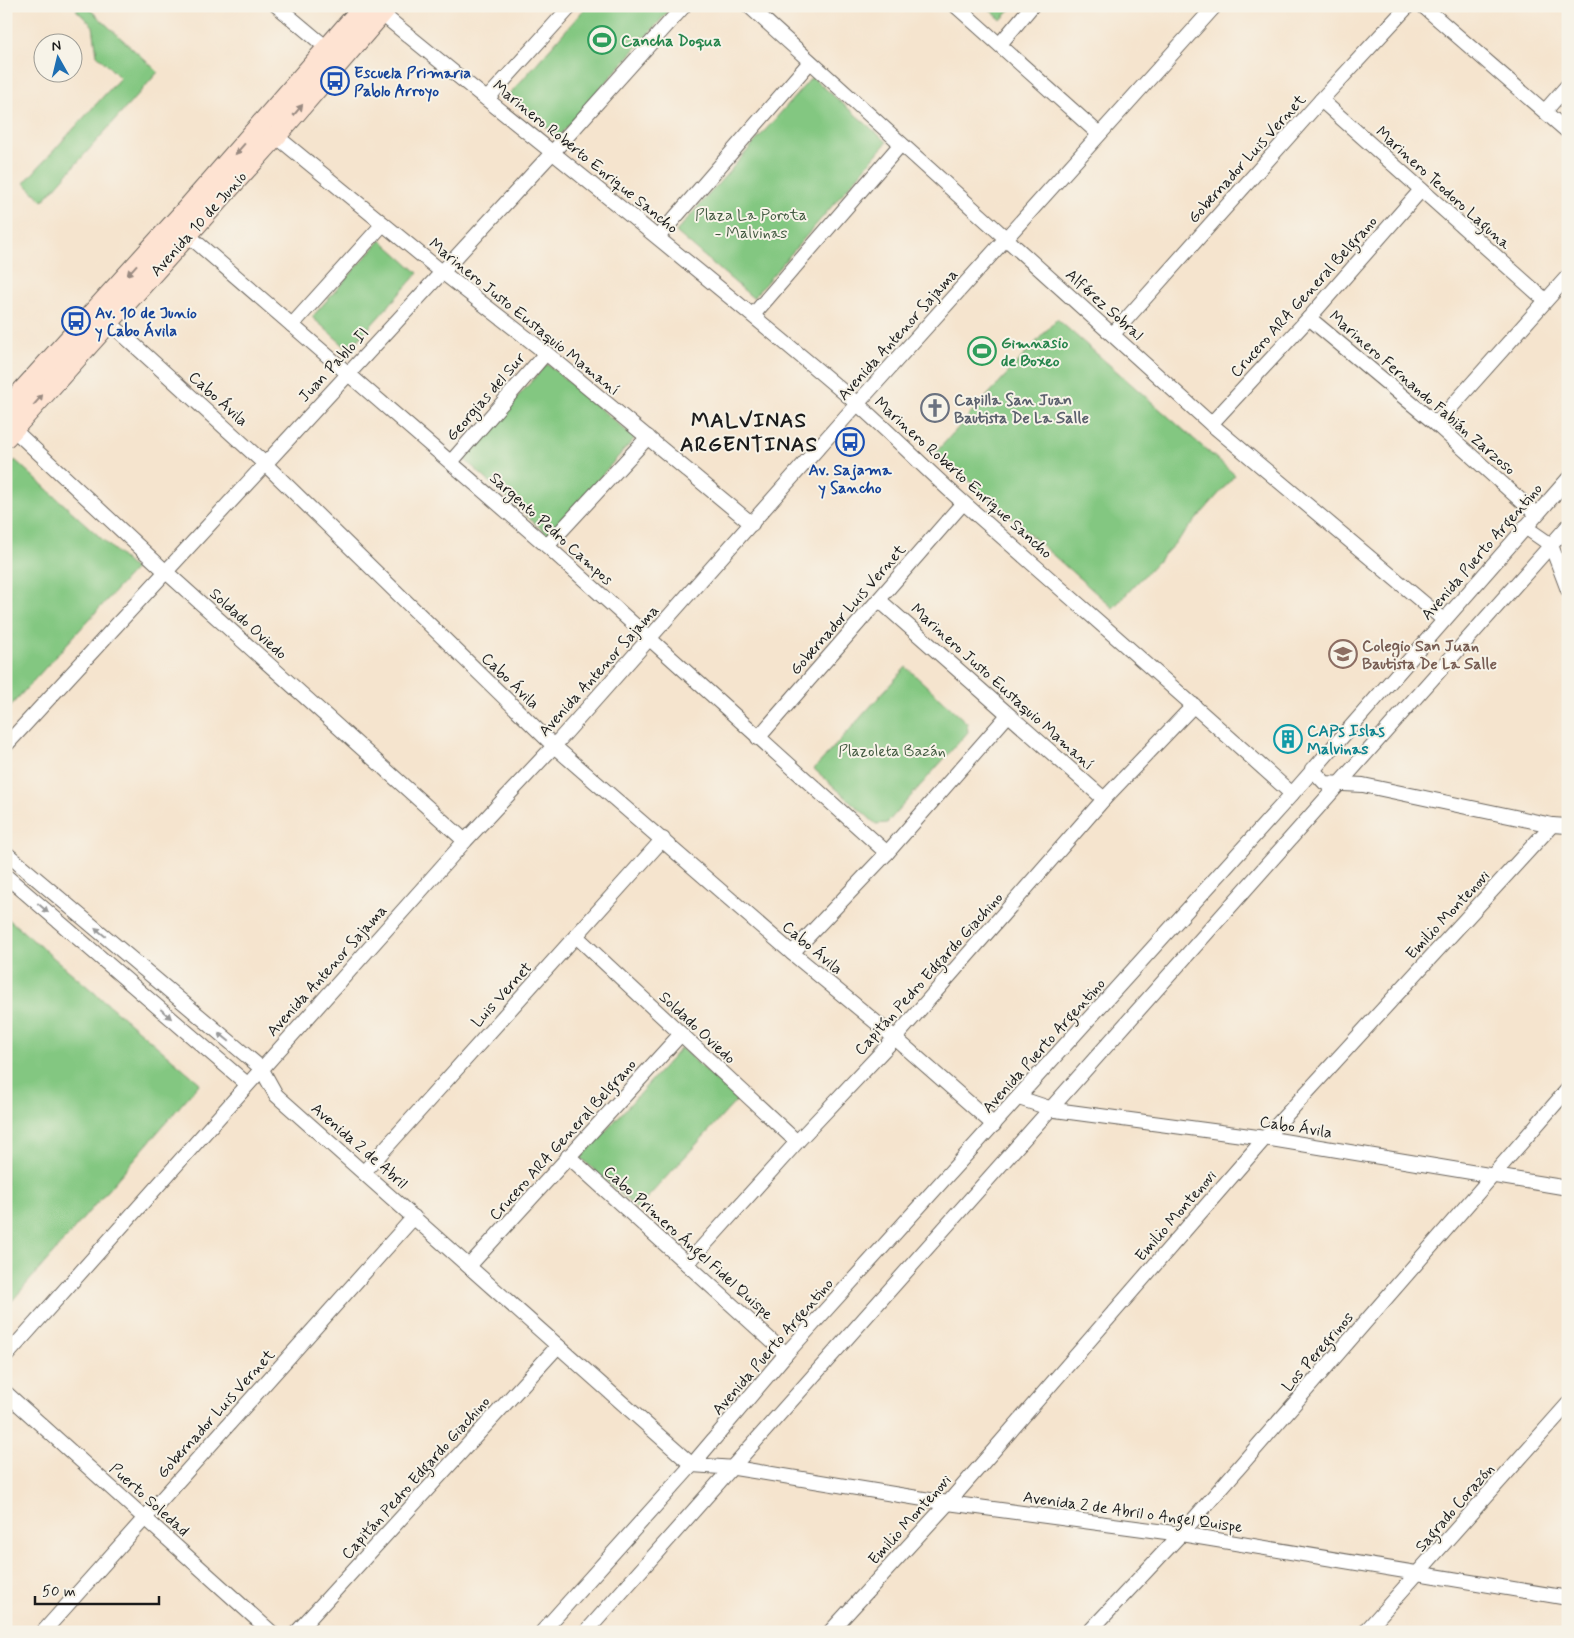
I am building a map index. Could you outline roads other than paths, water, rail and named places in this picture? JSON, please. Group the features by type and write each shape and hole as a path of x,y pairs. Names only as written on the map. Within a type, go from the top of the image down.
{"street":[{"path":"277,6 333,54"},
{"path":"487,98 571,6"},
{"name":"Juan Pablo II","path":"6,745 552,153 684,6"},
{"name":"Alférez Sobral","path":"749,6 1211,424 1444,620"},
{"path":"956,6 1099,134"},
{"path":"1000,44 1032,6"},
{"name":"Gobernador Luis Vernet","path":"1113,334 1321,100 1408,6"},
{"path":"1423,6 1568,132"},
{"name":"Avenida Antenor Sajama","path":"6,1356 247,1084 465,841 554,746 857,404 1214,7"},
{"name":"Avenida 10 de Junio","path":"6,409 191,204 376,8"},
{"name":"Marinero Roberto Enrique Sancho","path":"376,8 552,153 659,236 857,404 963,503 1194,705 1292,794"},
{"name":"Avenida 10 de Junio","path":"10,433 108,321 276,136 333,54"},
{"path":"659,236 810,62"},
{"path":"1546,112 1568,85"},
{"name":"Marinero Teodoro Laguna","path":"1321,100 1545,300"},
{"name":"Marinero Justo Eustaquio Mamaní","path":"276,136 382,224 546,352 752,524"},
{"path":"753,316 901,144"},
{"name":"Crucero ARA General Belgrano","path":"1211,424 1309,318 1421,190"},
{"path":"292,325 382,224"},
{"name":"Sargento Pedro Campos","path":"188,235 547,546 887,854"},
{"path":"1436,424 1568,276"},
{"name":"Marinero Fernando Fabián Zarzoso","path":"1309,318 1436,424 1536,514"},
{"name":"Cabo Ávila","path":"108,321 265,464 554,746 792,953 895,1038 994,1125"},
{"name":"Georgias del Sur","path":"451,462 546,352"},
{"name":"Soldado Oviedo","path":"10,433 465,841"},
{"path":"547,546 648,438"},
{"name":"Avenida Puerto Argentino","path":"542,1632 692,1465 786,1354 1292,794 1568,479"},
{"name":"Gobernador Luis Vernet","path":"758,738 963,503"},
{"path":"586,1632 730,1467 1568,526"},
{"path":"1525,527 1551,545 1568,590"},
{"name":"Marinero Justo Eustaquio Mamaní","path":"879,600 1104,799"},
{"name":"Capitán Pedro Edgardo Giachino","path":"687,1264 796,1142 895,1038 1104,799 1194,705"},
{"path":"792,953 887,854 1008,715"},
{"path":"1312,770 1324,783 1363,785 1552,825 1568,826"},
{"name":"Emilio Montenovi","path":"830,1632 948,1503 1265,1138 1552,825"},
{"name":"Luis Vernet","path":"364,1172 663,839"},
{"name":"Avenida 2 de Abril","path":"6,853 262,1068 276,1095 692,1465"},
{"path":"6,876 247,1084"},
{"name":"Soldado Oviedo","path":"576,936 796,1142"},
{"name":"Crucero ARA General Belgrano","path":"469,1266 680,1035"},
{"name":"Los Peregrinos","path":"1090,1632 1181,1534 1568,1089"},
{"name":"Cabo Ávila","path":"1019,1098 1049,1108 1265,1138 1568,1188"},
{"name":"Cabo Primero Ángel Fidel Quispe","path":"568,1156 786,1354"},
{"name":"Gobernador Luis Vernet","path":"43,1632 414,1217"},
{"name":"Capitán Pedro Edgardo Giachino","path":"297,1632 558,1346"},
{"name":"Puerto Soledad","path":"6,1393 271,1632"},
{"name":"Sagrado Corazón","path":"1365,1632 1419,1574 1568,1404"},
{"name":"Avenida 2 de Abril o Angel Quispe","path":"692,1465 730,1467 948,1503 1181,1534 1568,1598"}],"place":[{"name":"Cancha Doqua","path":"602,40"},
{"name":"Escuela Primaria Pablo Arroyo","path":"335,81"},
{"name":"Av. 10 de Junio y Cabo Ávila","path":"76,321"},
{"name":"Gimnasio de Boxeo","path":"982,351"},
{"name":"Capilla San Juan Bautista De La Salle","path":"935,408"},
{"name":"Av. Sajama y Sancho","path":"850,442"},
{"name":"Colegio San Juan Bautista De La Salle","path":"1343,654"},
{"name":"CAPs Islas Malvinas","path":"1288,739"}],"district":[{"name":"MALVINAS ARGENTINAS","path":"749,432"}],"park label":[{"name":"Plaza La Porota - Malvinas","path":"751,223"},
{"name":"Plazoleta Bazán","path":"892,750"}]}
